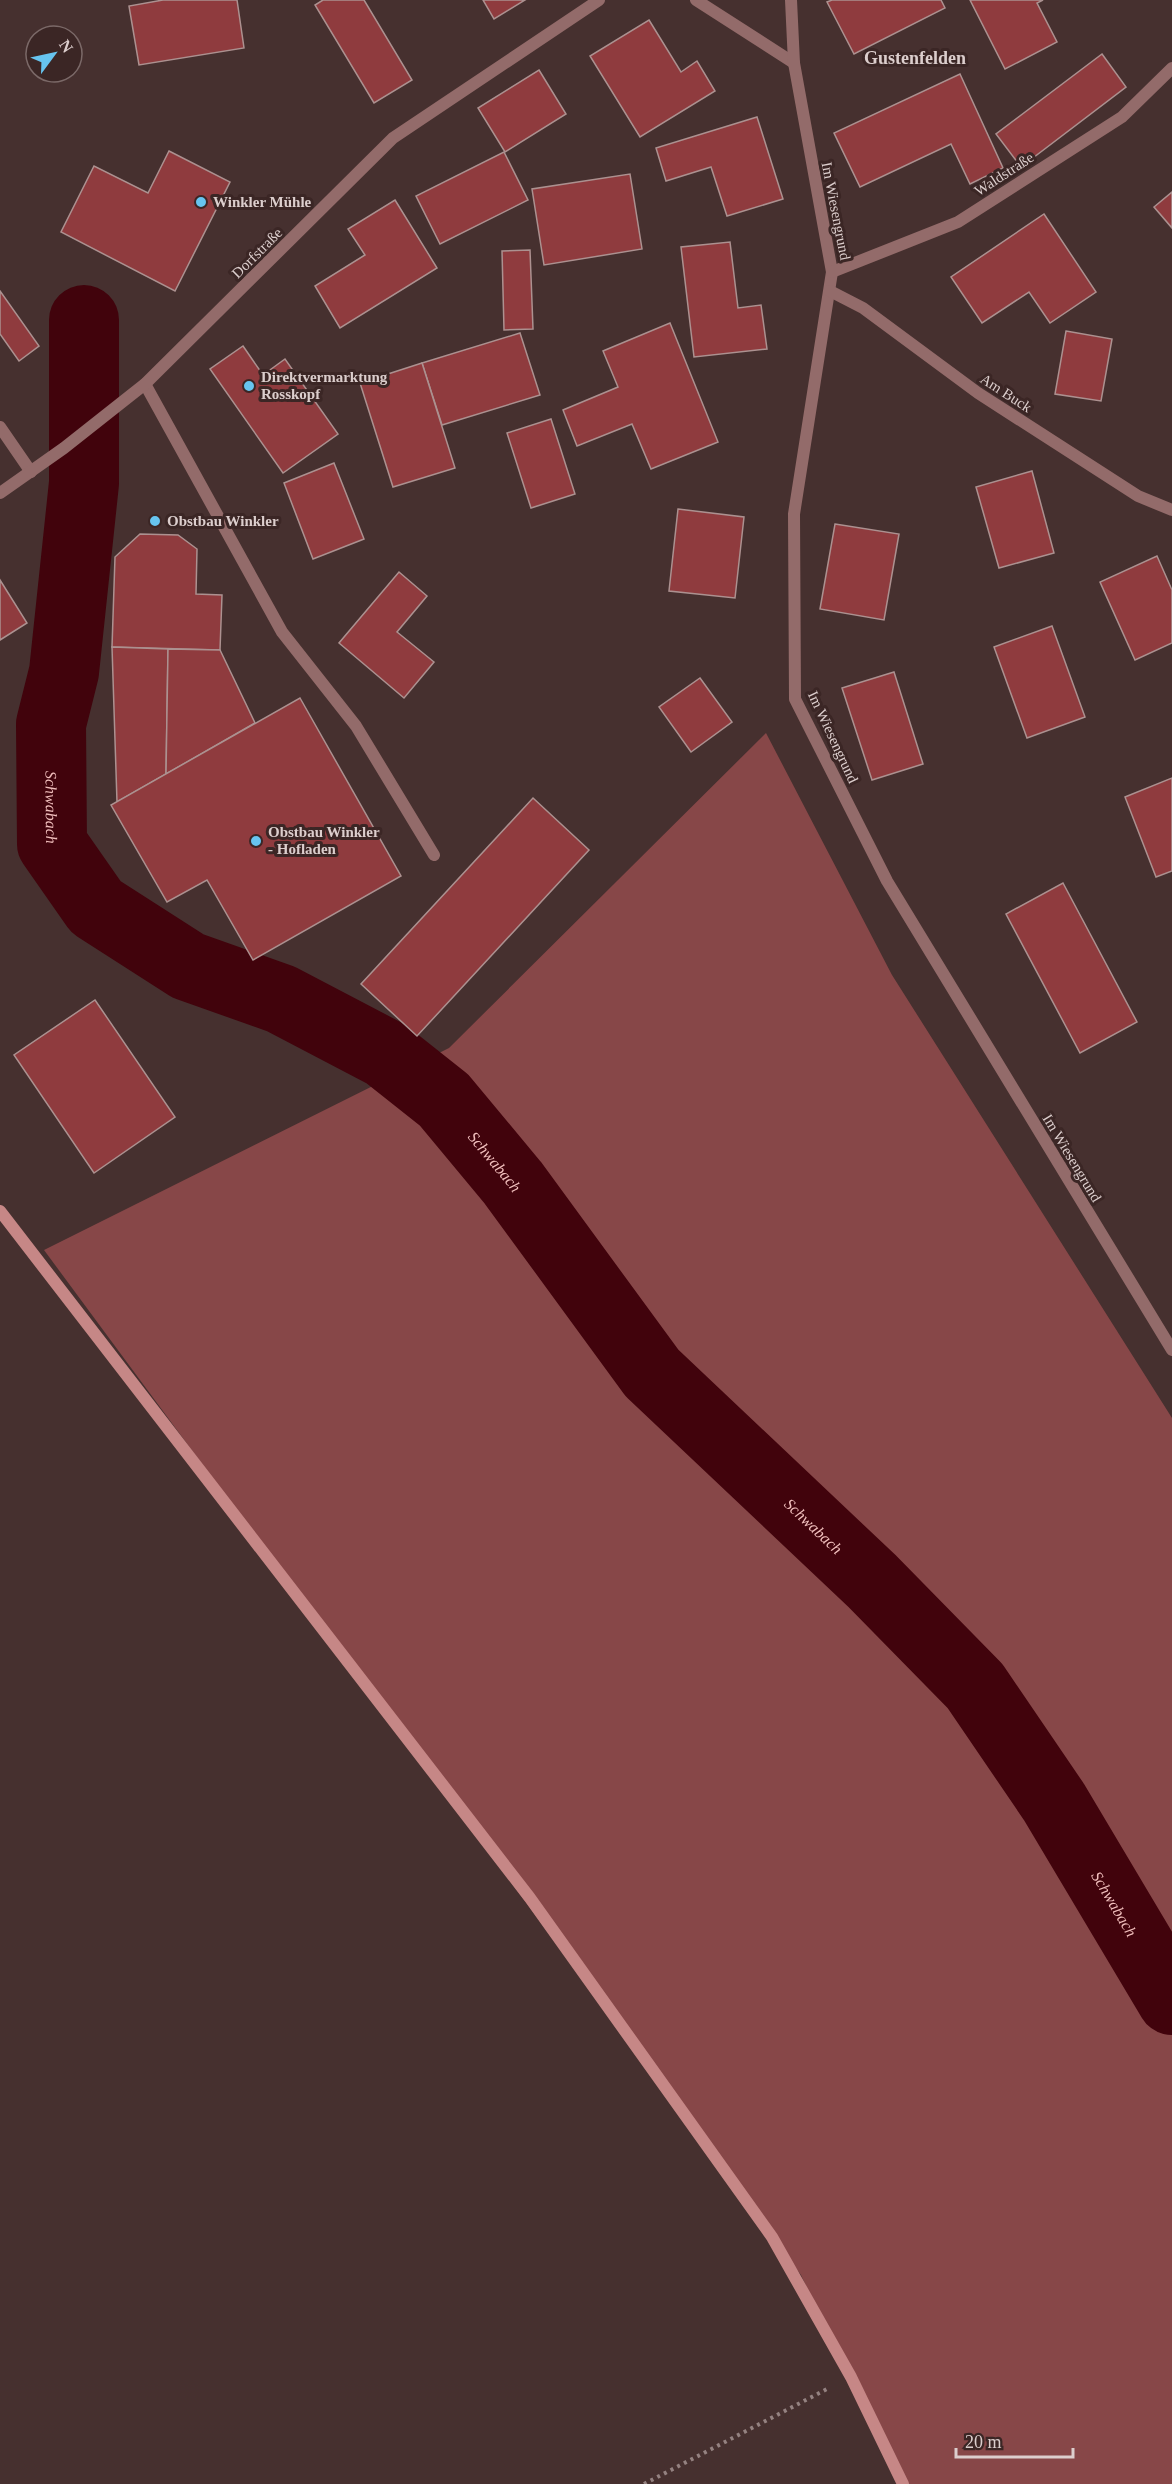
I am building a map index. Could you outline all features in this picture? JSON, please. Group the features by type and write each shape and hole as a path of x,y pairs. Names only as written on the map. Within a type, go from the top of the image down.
{"main road":[{"path":"0,1211 530,1898 772,2237 850,2377 903,2484"}],"street":[{"name":"Dorfstraße","path":"0,493 64,448 145,384 393,138 599,0"},
{"path":"696,0 794,63"},
{"path":"791,0 794,63"},
{"name":"Im Wiesengrund","path":"794,63 832,272 794,514 795,699 887,881 1172,1350"},
{"name":"Waldstraße","path":"832,272 958,222 1122,117 1172,68"},
{"name":"Am Buck","path":"830,291 863,308 978,393 1138,496 1172,510"},
{"path":"145,384 282,632 356,726 434,855"},
{"path":"0,426 31,472"}],"path":[{"path":"644,2484 850,2377"}],"shaded area":[{"path":"766,733 892,975 1172,1418 1172,2484 898,2484 801,2275 44,1250 449,1048"}],"building":[{"path":"163,0 237,0 244,48 139,65 129,6"},
{"path":"323,0 364,0 412,80 374,103 315,5"},
{"path":"483,0 525,0 494,19"},
{"path":"832,0 941,0 945,8 854,54 827,2"},
{"path":"970,0 1043,0 1037,3 1057,42 1005,69"},
{"path":"649,20 681,72 697,61 715,91 640,137 590,56"},
{"path":"1102,54 1126,87 1021,167 996,134"},
{"path":"539,70 566,114 505,152 478,108"},
{"path":"960,74 1003,168 970,184 951,144 860,187 834,133"},
{"path":"757,117 783,199 727,216 711,167 666,181 656,148"},
{"path":"169,151 230,182 175,291 61,232 94,166 148,193"},
{"path":"504,152 528,200 440,244 416,196"},
{"path":"630,174 642,249 544,265 532,189"},
{"path":"1172,192 1172,228 1154,207"},
{"path":"395,200 437,268 340,328 315,286 365,255 348,229"},
{"path":"1044,214 1096,292 1050,323 1029,292 982,323 951,277"},
{"path":"730,242 738,308 761,305 767,349 694,357 681,247"},
{"path":"530,250 533,329 504,330 502,251"},
{"path":"0,291 39,346 19,361 0,334"},
{"path":"670,323 718,442 651,469 632,424 577,446 563,410 618,387 603,351"},
{"path":"1066,331 1112,339 1101,401 1055,394"},
{"path":"520,333 540,395 442,425 422,363"},
{"path":"243,346 263,375 285,359 338,434 283,473 210,369"},
{"path":"422,363 455,468 393,487 360,383"},
{"path":"551,419 575,494 531,508 507,433"},
{"path":"334,463 364,539 313,559 284,483"},
{"path":"1032,471 1054,553 999,568 976,487"},
{"path":"678,509 744,517 735,598 669,591"},
{"path":"835,524 899,534 884,620 820,609"},
{"path":"140,534 178,535 197,549 196,594 222,595 220,650 112,647 115,557"},
{"path":"1157,556 1172,590 1172,643 1135,660 1100,582"},
{"path":"399,572 427,596 397,632 434,662 404,698 339,643"},
{"path":"0,580 27,623 0,640"},
{"path":"1052,626 1085,717 1027,738 994,647"},
{"path":"112,647 168,649 166,774 117,802"},
{"path":"168,649 220,650 255,723 166,774"},
{"path":"894,672 923,764 872,780 842,688"},
{"path":"700,678 732,722 691,752 659,707"},
{"name":"Obstbau Winkler - Hofladen","path":"300,698 401,876 253,960 207,880 167,902 111,805"},
{"path":"1172,778 1172,871 1156,877 1125,797"},
{"path":"533,798 589,850 417,1036 361,984"},
{"path":"1063,883 1137,1022 1080,1053 1006,914"},
{"path":"95,1000 175,1117 94,1173 14,1055"}],"waterway":[{"name":"Schwabach","path":"84,320 84,483 64,672 51,724 52,844 96,907 188,966 281,999 386,1054 444,1100 513,1183 652,1373 872,1581 975,1686 1054,1802 1172,2000"}],"place":[{"name":"Winkler Mühle","path":"201,202"},
{"name":"Direktvermarktung Rosskopf","path":"249,386"},
{"name":"Obstbau Winkler","path":"155,521"},
{"name":"Obstbau Winkler - Hofladen","path":"256,841"}],"district":[{"name":"Gustenfelden","path":"915,58"}]}
